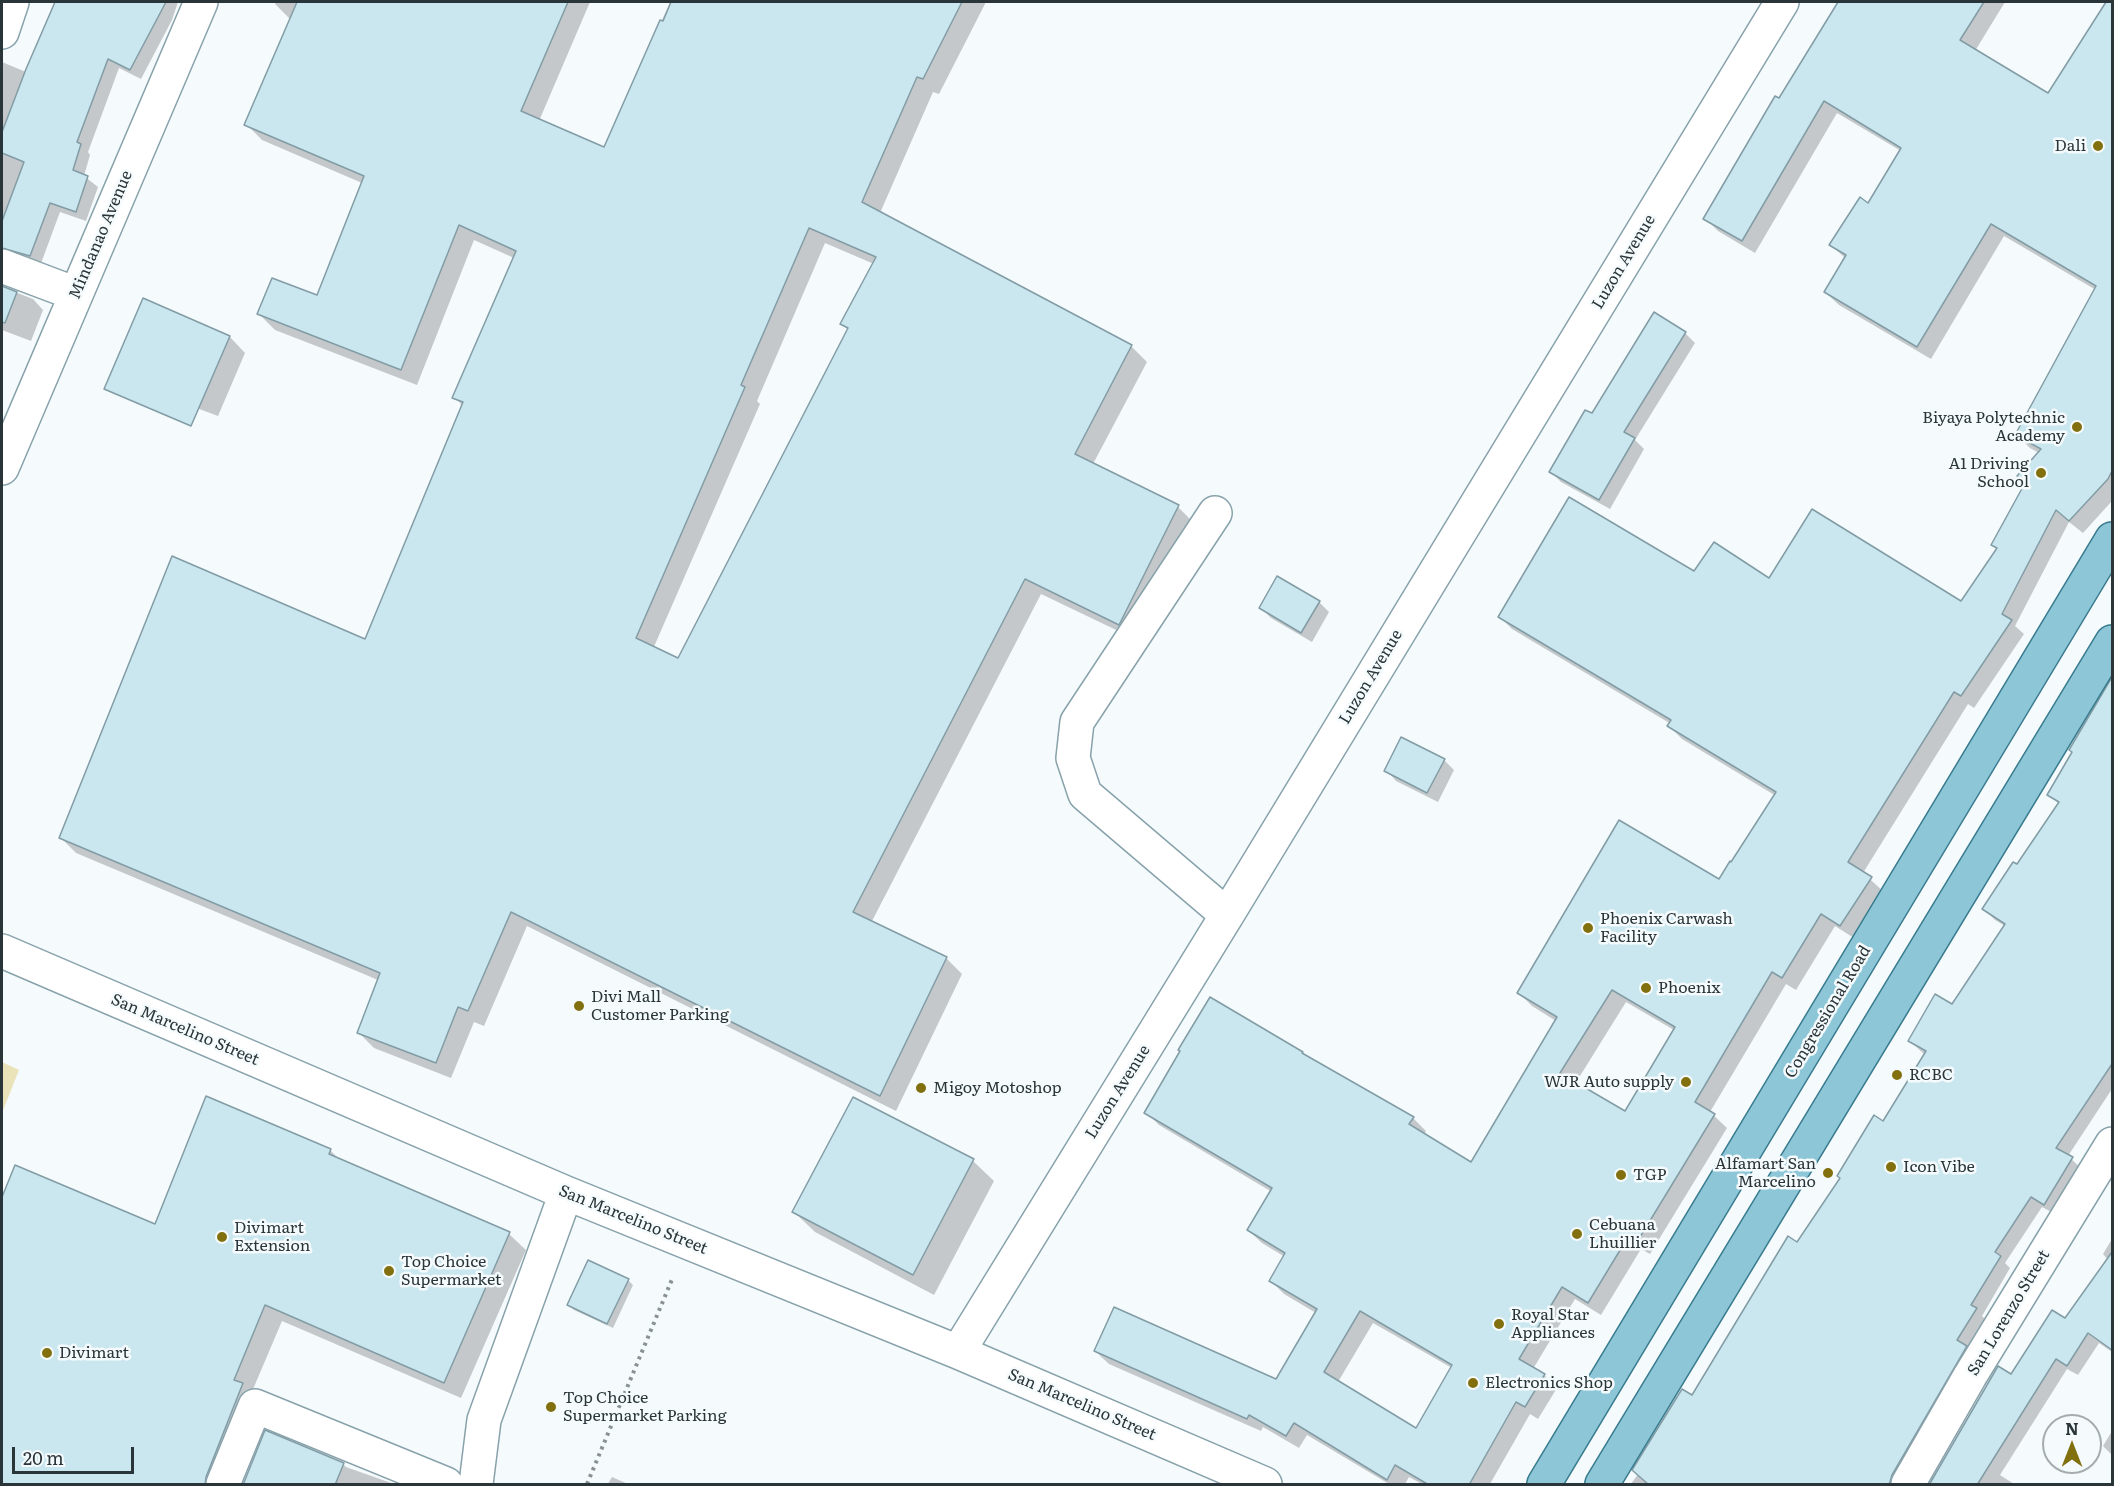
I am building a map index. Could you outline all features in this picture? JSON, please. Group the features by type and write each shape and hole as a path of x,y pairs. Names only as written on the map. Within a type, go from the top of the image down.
{"main road":[{"name":"Congressional Road","path":"1544,1485 2112,539"},
{"path":"1602,1485 2112,642"}],"street":[{"path":"2,32 12,2"},
{"name":"Mindanao Avenue","path":"2,468 201,2"},
{"name":"Luzon Avenue","path":"958,1352 1227,915 1782,2"},
{"path":"2,266 76,294"},
{"path":"1215,513 1077,722 1073,758 1084,794 1227,915"},
{"name":"San Marcelino Street","path":"2,951 566,1193 958,1352 1265,1485"},
{"name":"San Lorenzo Street","path":"1908,1485 1970,1376 2112,1144"},
{"path":"476,1485 484,1420 566,1193"},
{"path":"223,1485 255,1406 446,1485"}],"path":[{"path":"587,1485 687,1242"}],"shaded area":[{"path":"2,1062 19,1070 2,1113"}],"building":[{"path":"55,2 166,2 130,70 108,59 77,142 81,144 73,170 88,176 76,212 50,203 30,256 2,248 2,221 24,162 2,153 2,132"},
{"path":"297,2 568,2 521,111 604,147 660,20 663,21 671,2 962,2 923,79 917,77 862,202 1132,345 1075,454 1179,505 1119,625 1025,579 853,912 947,957 880,1096 511,912 468,1011 458,1007 436,1063 357,1033 380,973 59,838 172,556 365,639 463,402 452,398 516,251 459,225 401,370 257,314 272,278 317,295 364,176 244,125","holes":["809,228 876,257 840,324 848,328 678,658 636,638 745,387 741,385"]},
{"path":"1838,2 1984,2 1960,40 2048,93 2106,2 2112,2 2112,471 2108,479 2069,521 2056,510 2002,614 2012,620 1961,696 1954,692 1848,862 1872,877 1840,926 1821,914 1782,978 1772,972 1695,1102 1715,1114 1637,1242 1628,1237 1588,1303 1562,1287 1519,1359 1545,1374 1525,1407 1516,1402 1469,1485 1429,1485 1395,1465 1387,1480 1294,1423 1286,1436 1249,1415 1247,1419 1094,1351 1114,1307 1276,1379 1317,1309 1269,1281 1285,1253 1247,1230 1272,1188 1144,1113 1180,1051 1178,1050 1210,997 1414,1117 1409,1124 1471,1162 1557,1017 1517,993 1619,820 1719,879 1776,792 1667,726 1671,720 1498,617 1569,497 1694,571 1714,542 1769,578 1812,509 1961,601 1997,548 1991,545 2025,483 2017,476 2041,449 2015,435 2096,286 1991,224 1917,347 1824,292 1846,255 1829,245 1860,197 1868,203 1901,148 1824,101 1742,241 1703,219 1775,96 1779,98","holes":["1612,990 1675,1027 1625,1111 1560,1073","1360,1311 1452,1365 1416,1428 1324,1372"]},
{"path":"2,286 17,292 5,323 2,322"},
{"path":"143,298 230,336 191,426 104,389"},
{"path":"1654,312 1686,332 1624,432 1635,438 1599,500 1549,472 1585,410 1592,413"},
{"path":"1277,576 1320,601 1301,633 1259,608"},
{"path":"2112,677 2112,1064 2056,1148 2073,1157 2044,1205 2031,1197 1995,1252 2001,1256 1971,1305 1977,1308 1957,1340 1967,1346 1892,1475 1889,1485 1649,1485 1632,1470 1682,1389 1692,1395 1788,1236 1797,1242 1840,1178 1837,1176 1874,1115 1883,1121 1926,1051 1908,1041 1935,994 1952,1004 2005,924 1982,909 2013,862 2017,864 2059,802 2047,795 2072,752 2069,750"},
{"path":"1401,737 1445,759 1427,793 1384,771"},
{"path":"206,1096 331,1149 329,1154 510,1232 444,1383 265,1305 234,1380 243,1383 206,1477 205,1485 2,1485 2,1197 15,1165 155,1224"},
{"path":"853,1097 974,1159 913,1275 792,1212"},
{"path":"2112,1252 2112,1350 2088,1333 2067,1366 2056,1359 1977,1485 1929,1485 1998,1366 2011,1374 2052,1310 2065,1318"},
{"path":"588,1260 629,1279 607,1324 567,1305"},
{"path":"265,1430 344,1463 335,1485 243,1485"}],"place":[{"name":"Dali","path":"2098,146"},
{"name":"Biyaya Polytechnic Academy","path":"2077,427"},
{"name":"A1 Driving School","path":"2041,473"},
{"name":"Phoenix Carwash Facility","path":"1588,928"},
{"name":"Phoenix","path":"1646,988"},
{"name":"Divi Mall Customer Parking","path":"579,1006"},
{"name":"RCBC","path":"1897,1075"},
{"name":"WJR Auto supply","path":"1686,1082"},
{"name":"Migoy Motoshop","path":"921,1088"},
{"name":"Icon Vibe","path":"1891,1167"},
{"name":"Alfamart San Marcelino","path":"1828,1173"},
{"name":"TGP","path":"1621,1175"},
{"name":"Cebuana Lhuillier","path":"1577,1234"},
{"name":"Divimart Extension","path":"222,1237"},
{"name":"Top Choice Supermarket","path":"389,1271"},
{"name":"Royal Star Appliances","path":"1499,1324"},
{"name":"Divimart","path":"47,1353"},
{"name":"Electronics Shop","path":"1473,1383"},
{"name":"Top Choice Supermarket Parking","path":"551,1407"}]}
